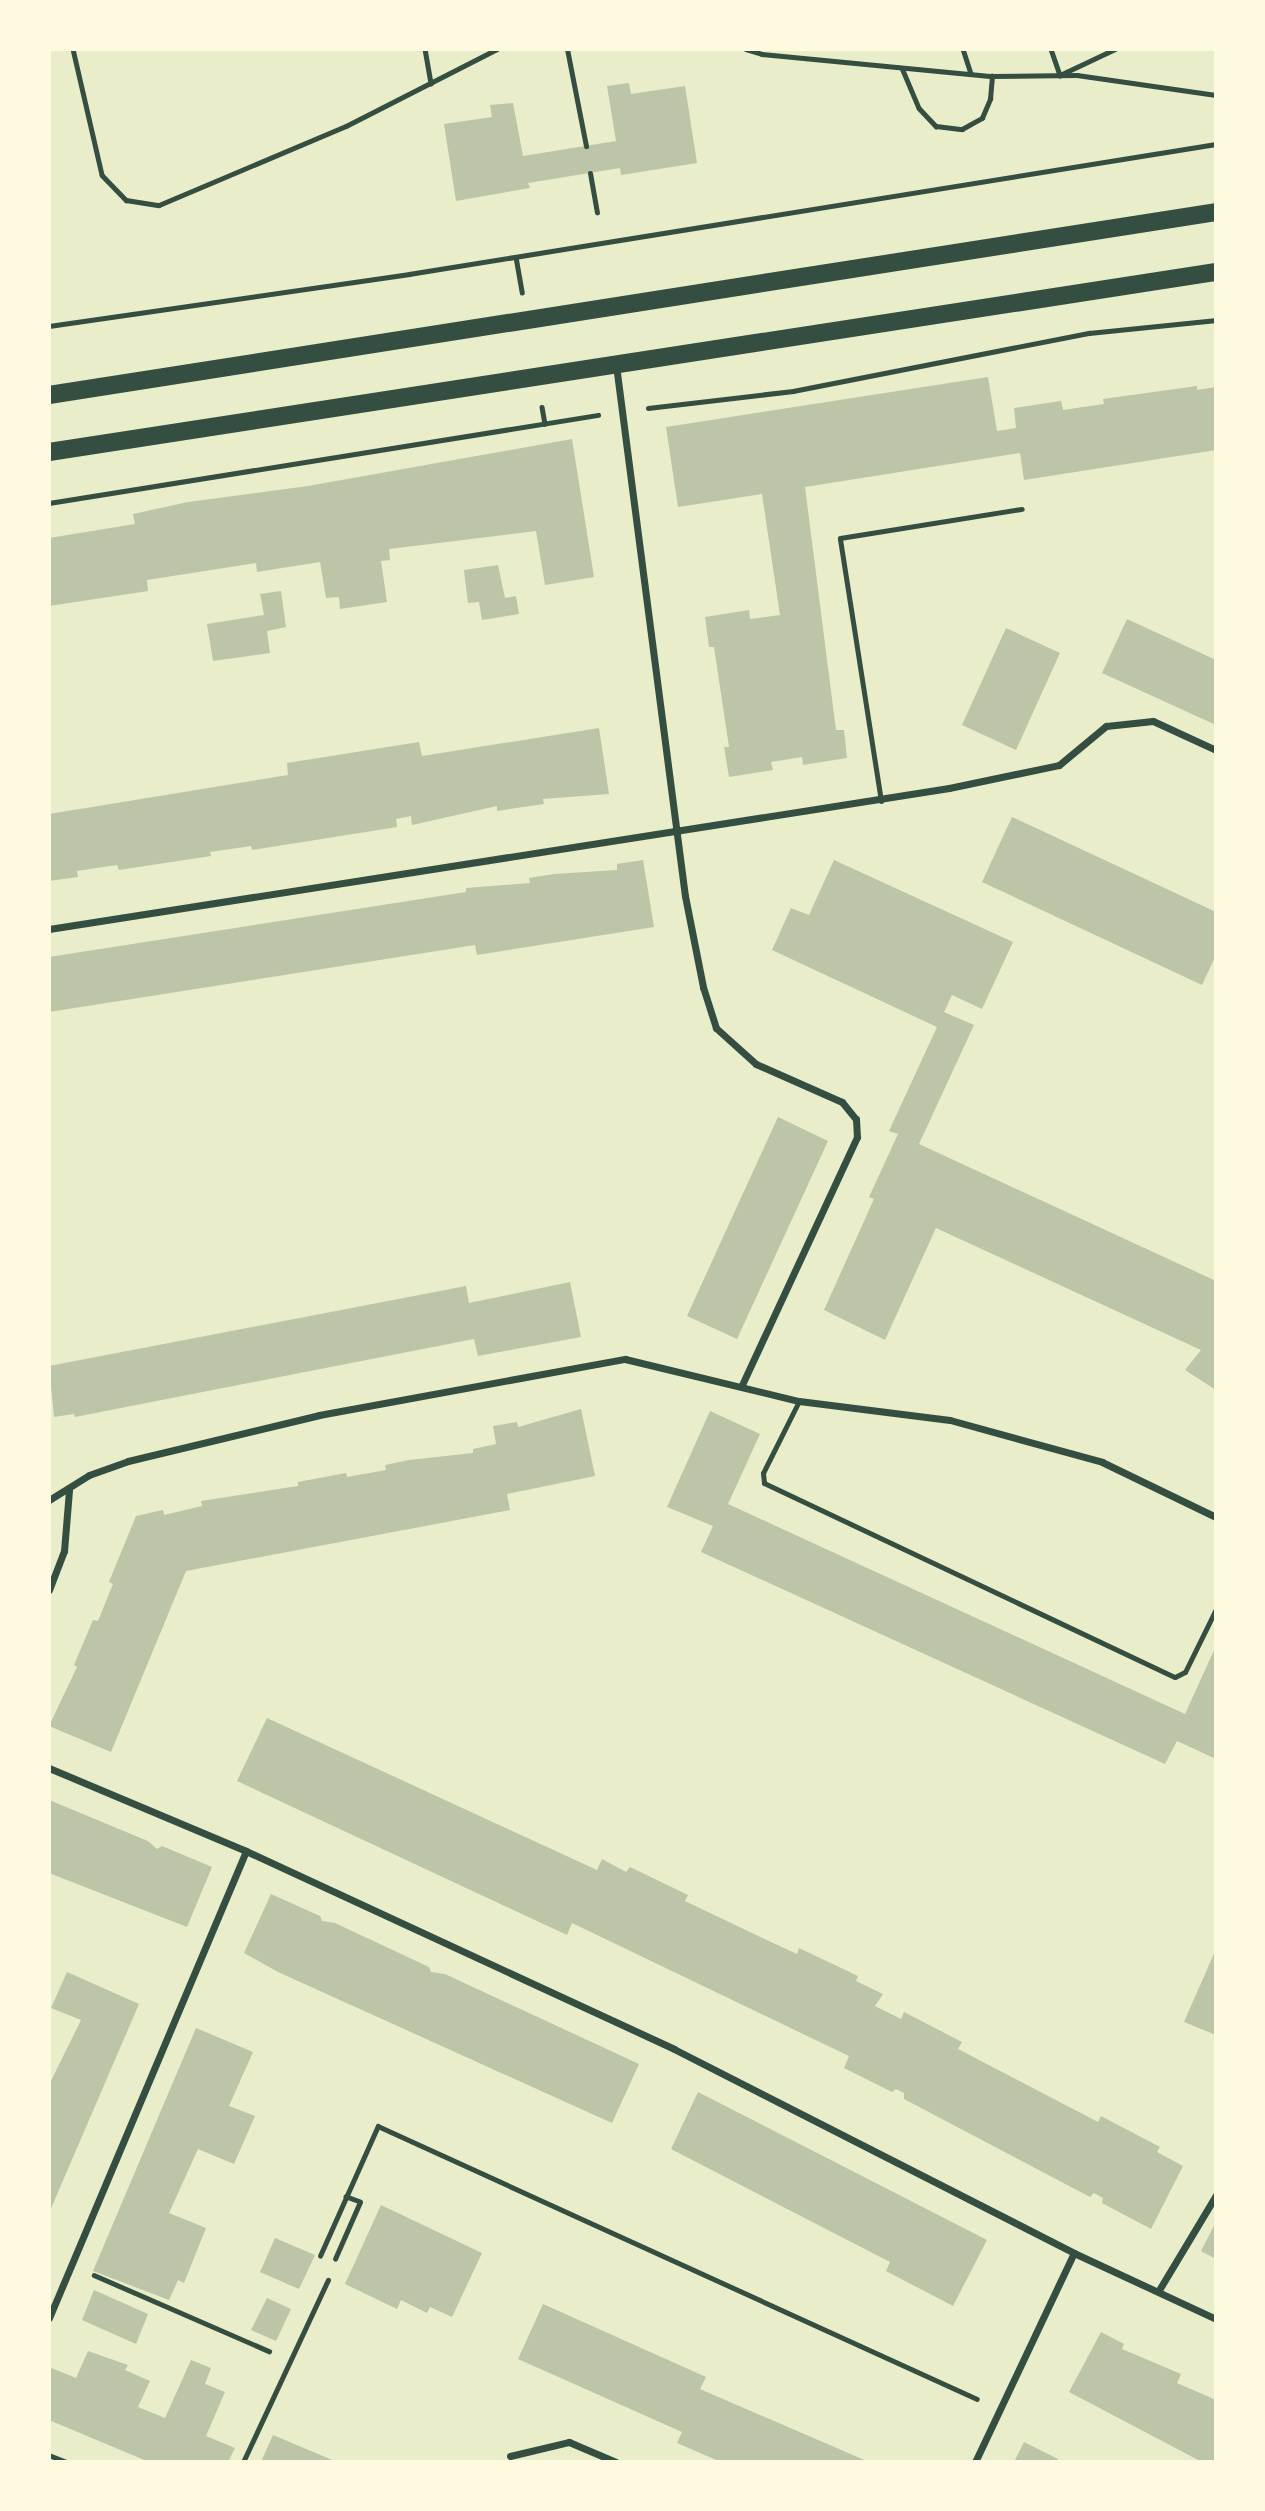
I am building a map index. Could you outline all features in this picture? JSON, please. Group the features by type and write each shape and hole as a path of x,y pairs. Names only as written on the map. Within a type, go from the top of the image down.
{"main road":[{"path":"49,395 1216,212"},
{"path":"49,452 1216,272"}],"street":[{"path":"616,365 685,896 703,987 716,1028 756,1064 842,1102 856,1119 858,1137 742,1385"},
{"path":"49,929 678,828 881,801 1059,765 1106,726 1153,720 1216,750"},
{"path":"49,1500 69,1490 89,1475 128,1461 306,1418 625,1359 742,1385 799,1401 950,1420 1102,1462 1216,1517"},
{"path":"49,1590 64,1551 69,1490"},
{"path":"49,1768 246,1851 674,2049 1074,2252 1216,2319"},
{"path":"49,2318 246,1851"},
{"path":"1159,2290 1216,2194"},
{"path":"975,2462 1074,2252"},
{"path":"510,2456 569,2442 616,2462"}],"lane":[{"path":"567,49 586,146"},
{"path":"590,173 597,212"},
{"path":"881,801 840,538 1022,509"},
{"path":"799,1401 763,1474 764,1483 1175,1677 1185,1672 1216,1609"},
{"path":"243,2462 328,2280"}],"path":[{"path":"73,49 102,175 126,200 141,205 177,201 431,83 497,49"},
{"path":"425,49 431,83"},
{"path":"746,49 992,76 1060,75 1216,95"},
{"path":"963,49 971,74"},
{"path":"1051,49 1060,75"},
{"path":"1060,75 1115,49"},
{"path":"901,67 919,108 936,126 962,129 982,118 990,99 992,76"},
{"path":"49,326 409,274 1216,144"},
{"path":"314,2269 378,2126 1000,2409"},
{"path":"328,2280 360,2202 346,2197"},
{"path":"71,2265 275,2353"},
{"path":"49,2455 66,2462"}],"building":[{"path":"629,83 631,94 685,86 697,163 621,175 620,168 528,183 530,188 456,201 444,124 492,117 490,105 513,103 523,156 616,141 607,86"},
{"path":"988,377 997,431 1016,428 1014,408 1061,401 1063,410 1104,404 1103,399 1197,386 1197,390 1216,387 1216,450 1024,480 1020,453 805,487 836,730 844,730 847,758 803,765 802,757 771,762 773,770 729,777 724,747 729,747 714,647 709,647 705,617 749,610 750,619 780,615 762,494 678,507 666,427"},
{"path":"572,439 594,577 545,585 536,531 389,549 390,560 381,561 387,602 340,609 339,597 326,598 320,562 257,572 256,563 147,580 148,591 49,606 49,538 135,524 133,514 188,502 308,486"},
{"path":"498,565 505,598 516,596 519,614 482,620 479,602 468,603 464,570"},
{"path":"281,591 286,627 267,631 270,653 213,661 207,624 264,615 260,594"},
{"path":"1127,619 1216,660 1216,725 1102,673"},
{"path":"1006,628 1060,653 1016,750 962,725"},
{"path":"599,728 609,794 543,799 544,804 497,811 497,806 412,825 411,816 396,819 397,827 252,850 251,846 210,852 211,856 119,870 117,865 77,871 78,877 49,881 49,814 288,775 287,763 419,742 422,756"},
{"path":"1012,817 1216,912 1216,955 1202,985 982,882"},
{"path":"643,860 654,927 477,955 475,945 49,1012 49,957 466,892 466,888 530,883 529,878 554,874 617,870 617,864"},
{"path":"834,860 1013,942 982,1009 952,995 944,1012 974,1025 919,1144 1216,1281 1216,1390 1185,1370 1201,1350 936,1228 885,1340 824,1310 874,1199 869,1197 898,1134 889,1131 937,1027 772,950 791,908 809,915"},
{"path":"778,1117 828,1141 737,1339 687,1316"},
{"path":"570,1282 581,1337 478,1356 474,1339 75,1417 74,1414 54,1417 49,1366 466,1286 469,1303"},
{"path":"581,1409 595,1476 507,1494 510,1510 186,1571 111,1752 49,1726 77,1667 74,1665 93,1620 98,1621 113,1584 109,1582 136,1516 163,1510 164,1515 202,1506 201,1501 298,1486 298,1482 346,1473 347,1477 386,1470 385,1465 409,1460 473,1453 473,1449 496,1444 493,1426 517,1422 518,1427"},
{"path":"710,1411 760,1434 728,1504 1185,1714 1216,1646 1216,1759 1177,1741 1165,1764 701,1552 713,1526 667,1507"},
{"path":"267,1718 597,1870 602,1859 626,1872 630,1867 688,1895 685,1901 797,1954 799,1948 858,1976 856,1981 883,1994 875,2006 901,2019 904,2012 962,2042 958,2049 1098,2122 1101,2116 1160,2147 1157,2152 1183,2166 1151,2229 1102,2203 1103,2198 1094,2193 1090,2197 904,2099 904,2093 896,2089 892,2092 844,2068 849,2056 572,1923 567,1935 237,1781"},
{"path":"49,1800 148,1841 157,1849 162,1846 212,1867 187,1927 49,1873"},
{"path":"271,1894 320,1916 322,1921 335,1923 429,1967 431,1972 445,1974 639,2064 612,2123 278,1972 244,1953"},
{"path":"1216,1949 1216,2035 1184,2022"},
{"path":"67,1972 139,2004 49,2213 49,2085 81,2020 51,2008"},
{"path":"196,2028 253,2052 229,2106 255,2116 234,2164 198,2149 169,2213 206,2228 184,2283 178,2280 169,2300 93,2271"},
{"path":"698,2092 987,2240 953,2306 886,2271 890,2262 671,2149"},
{"path":"381,2205 482,2253 452,2317 430,2307 427,2313 401,2300 397,2309 345,2284"},
{"path":"1216,2222 1216,2259 1201,2251"},
{"path":"275,2238 315,2255 299,2289 260,2272"},
{"path":"94,2290 148,2314 136,2344 82,2320"},
{"path":"267,2298 291,2309 276,2341 251,2330"},
{"path":"543,2304 706,2377 700,2389 869,2462 721,2462 677,2443 682,2432 518,2359"},
{"path":"1101,2332 1124,2344 1122,2349 1181,2374 1177,2383 1216,2400 1216,2462 1202,2462 1069,2392"},
{"path":"88,2351 128,2365 125,2370 150,2381 138,2407 165,2418 191,2360 211,2368 205,2384 225,2392 206,2436 235,2448 228,2462 149,2462 49,2420 49,2367 76,2378"},
{"path":"273,2435 337,2462 261,2462"},
{"path":"1024,2442 1058,2459 1057,2462 1014,2462"}]}
